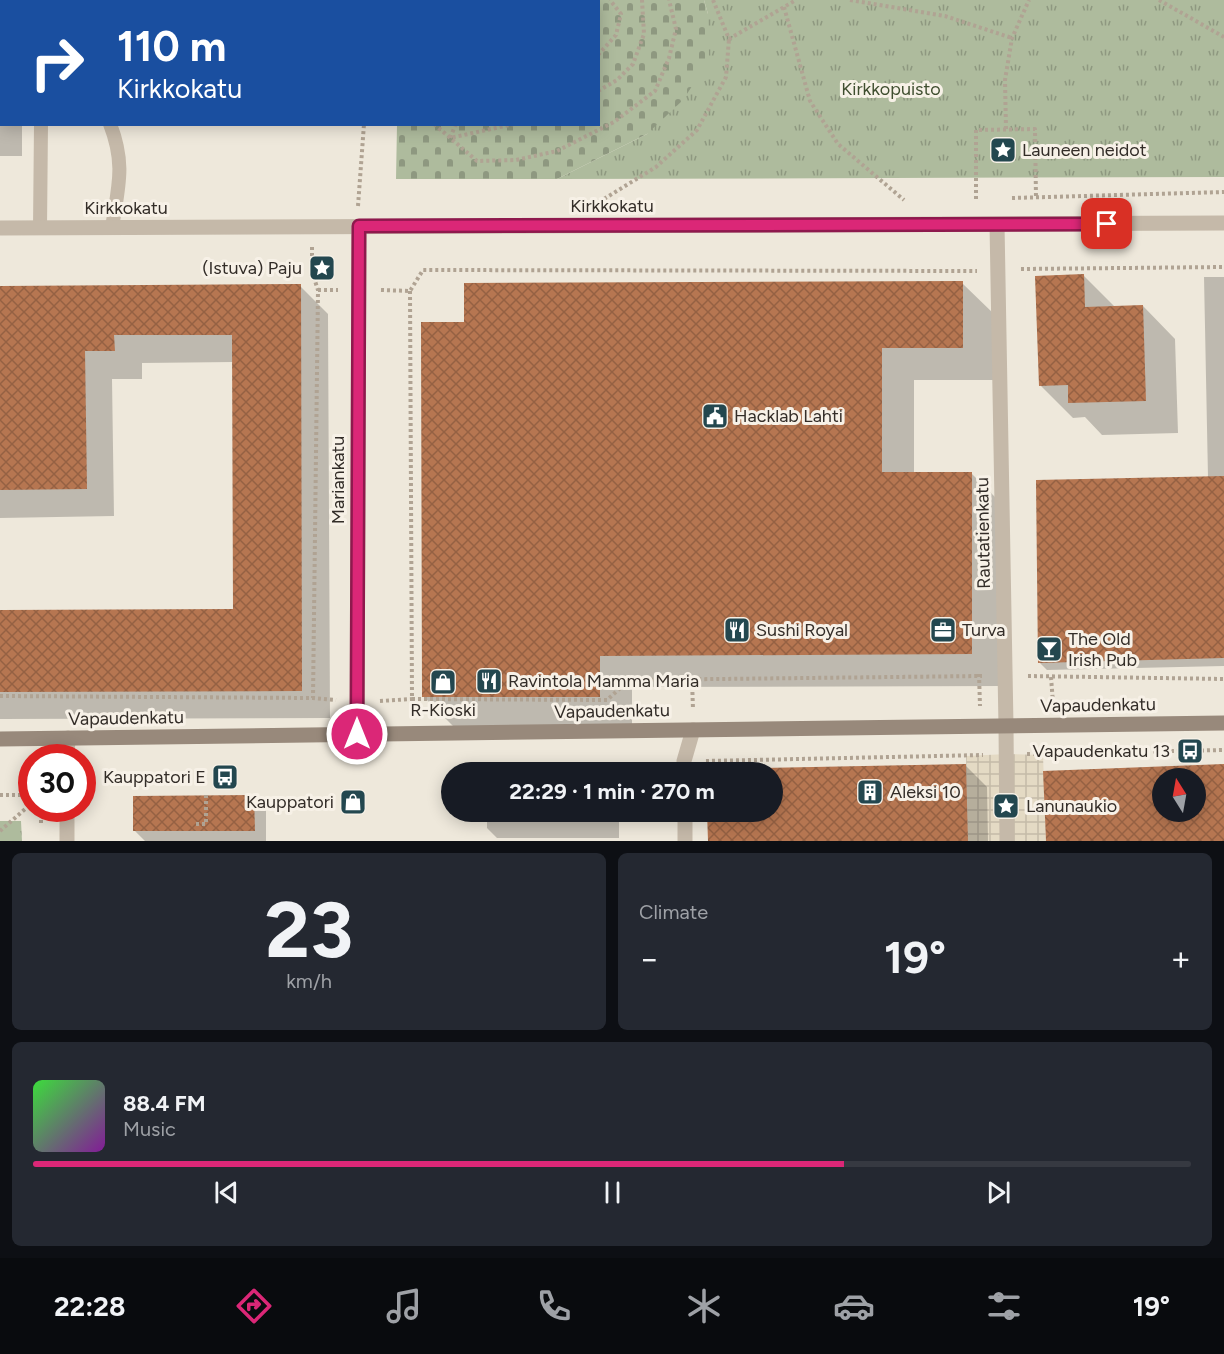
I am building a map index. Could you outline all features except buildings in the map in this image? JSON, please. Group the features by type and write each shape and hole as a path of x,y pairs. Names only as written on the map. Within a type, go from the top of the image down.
{"main road":[{"name":"Vapaudenkatu","path":"0,739 1224,723"}],"street":[{"name":"Kirkkokatu","path":"0,228 1224,223"},
{"name":"Rautatienkatu","path":"997,224 1007,841"},
{"name":"Mariankatu","path":"357,734 359,226"},
{"path":"685,762 693,730"},
{"path":"68,738 68,744"},
{"path":"67,822 68,841"},
{"path":"685,822 685,841"}],"lane":[{"path":"40,228 41,126"},
{"path":"111,126 117,141 121,173 112,228"}],"path":[{"path":"600,53 616,35 621,14 610,0"},
{"path":"600,90 618,80 633,64 645,34 642,0"},
{"path":"436,126 477,161 516,160 557,151 614,122 655,91 669,58 676,29 669,0"},
{"path":"597,204 656,167 697,130 726,77 729,39 713,0"},
{"path":"729,39 796,0"},
{"path":"850,0 945,16 1012,38"},
{"path":"1006,129 1005,80 1012,38 1029,0"},
{"path":"1159,0 1224,37"},
{"path":"784,7 810,101 838,144 904,200"},
{"path":"358,207 364,126"},
{"path":"450,138 455,126"},
{"path":"450,138 505,126"},
{"path":"976,199 976,130 1006,129 1035,129 1036,198"},
{"path":"312,227 312,272 318,290 314,698"},
{"path":"412,699 410,291 423,270 998,270 1224,267"},
{"path":"318,290 410,291"},
{"path":"0,696 314,698 357,702 412,699 607,700 628,680 1005,675 1224,679"},
{"path":"783,763 1007,754 1224,750"},
{"path":"196,824 206,824 206,792"},
{"path":"0,795 18,795"},
{"path":"0,831 18,815"}],"green space":[{"path":"600,0 704,0 708,14 709,60 683,100 647,134 557,179 396,179 397,126 600,126"},
{"name":"Kirkkopuisto","path":"704,0 1224,0 1224,177 557,179 647,134 708,14"},
{"path":"0,821 21,822 22,841 0,841"}],"shaded area":[{"name":"Lanunaukio","path":"1043,755 1046,841 968,841 966,756"}],"place":[{"name":"Launeen neidot","path":"1003,150"},
{"name":"(Istuva) Paju","path":"322,268"},
{"name":"Hacklab Lahti","path":"715,416"},
{"name":"Sushi Royal","path":"737,630"},
{"name":"Turva","path":"943,630"},
{"name":"The Old Irish Pub","path":"1049,649"},
{"name":"Ravintola Mamma Maria","path":"489,681"},
{"name":"R-Kioski","path":"443,682"},
{"name":"Vapaudenkatu 13","path":"1190,751"},
{"name":"Kauppatori E","path":"225,777"},
{"name":"Aleksi 10","path":"870,792"},
{"name":"Kauppatori","path":"353,802"},
{"name":"Lanunaukio","path":"1006,806"}],"route":[{"path":"357,734 359,226 1107,224"}]}
